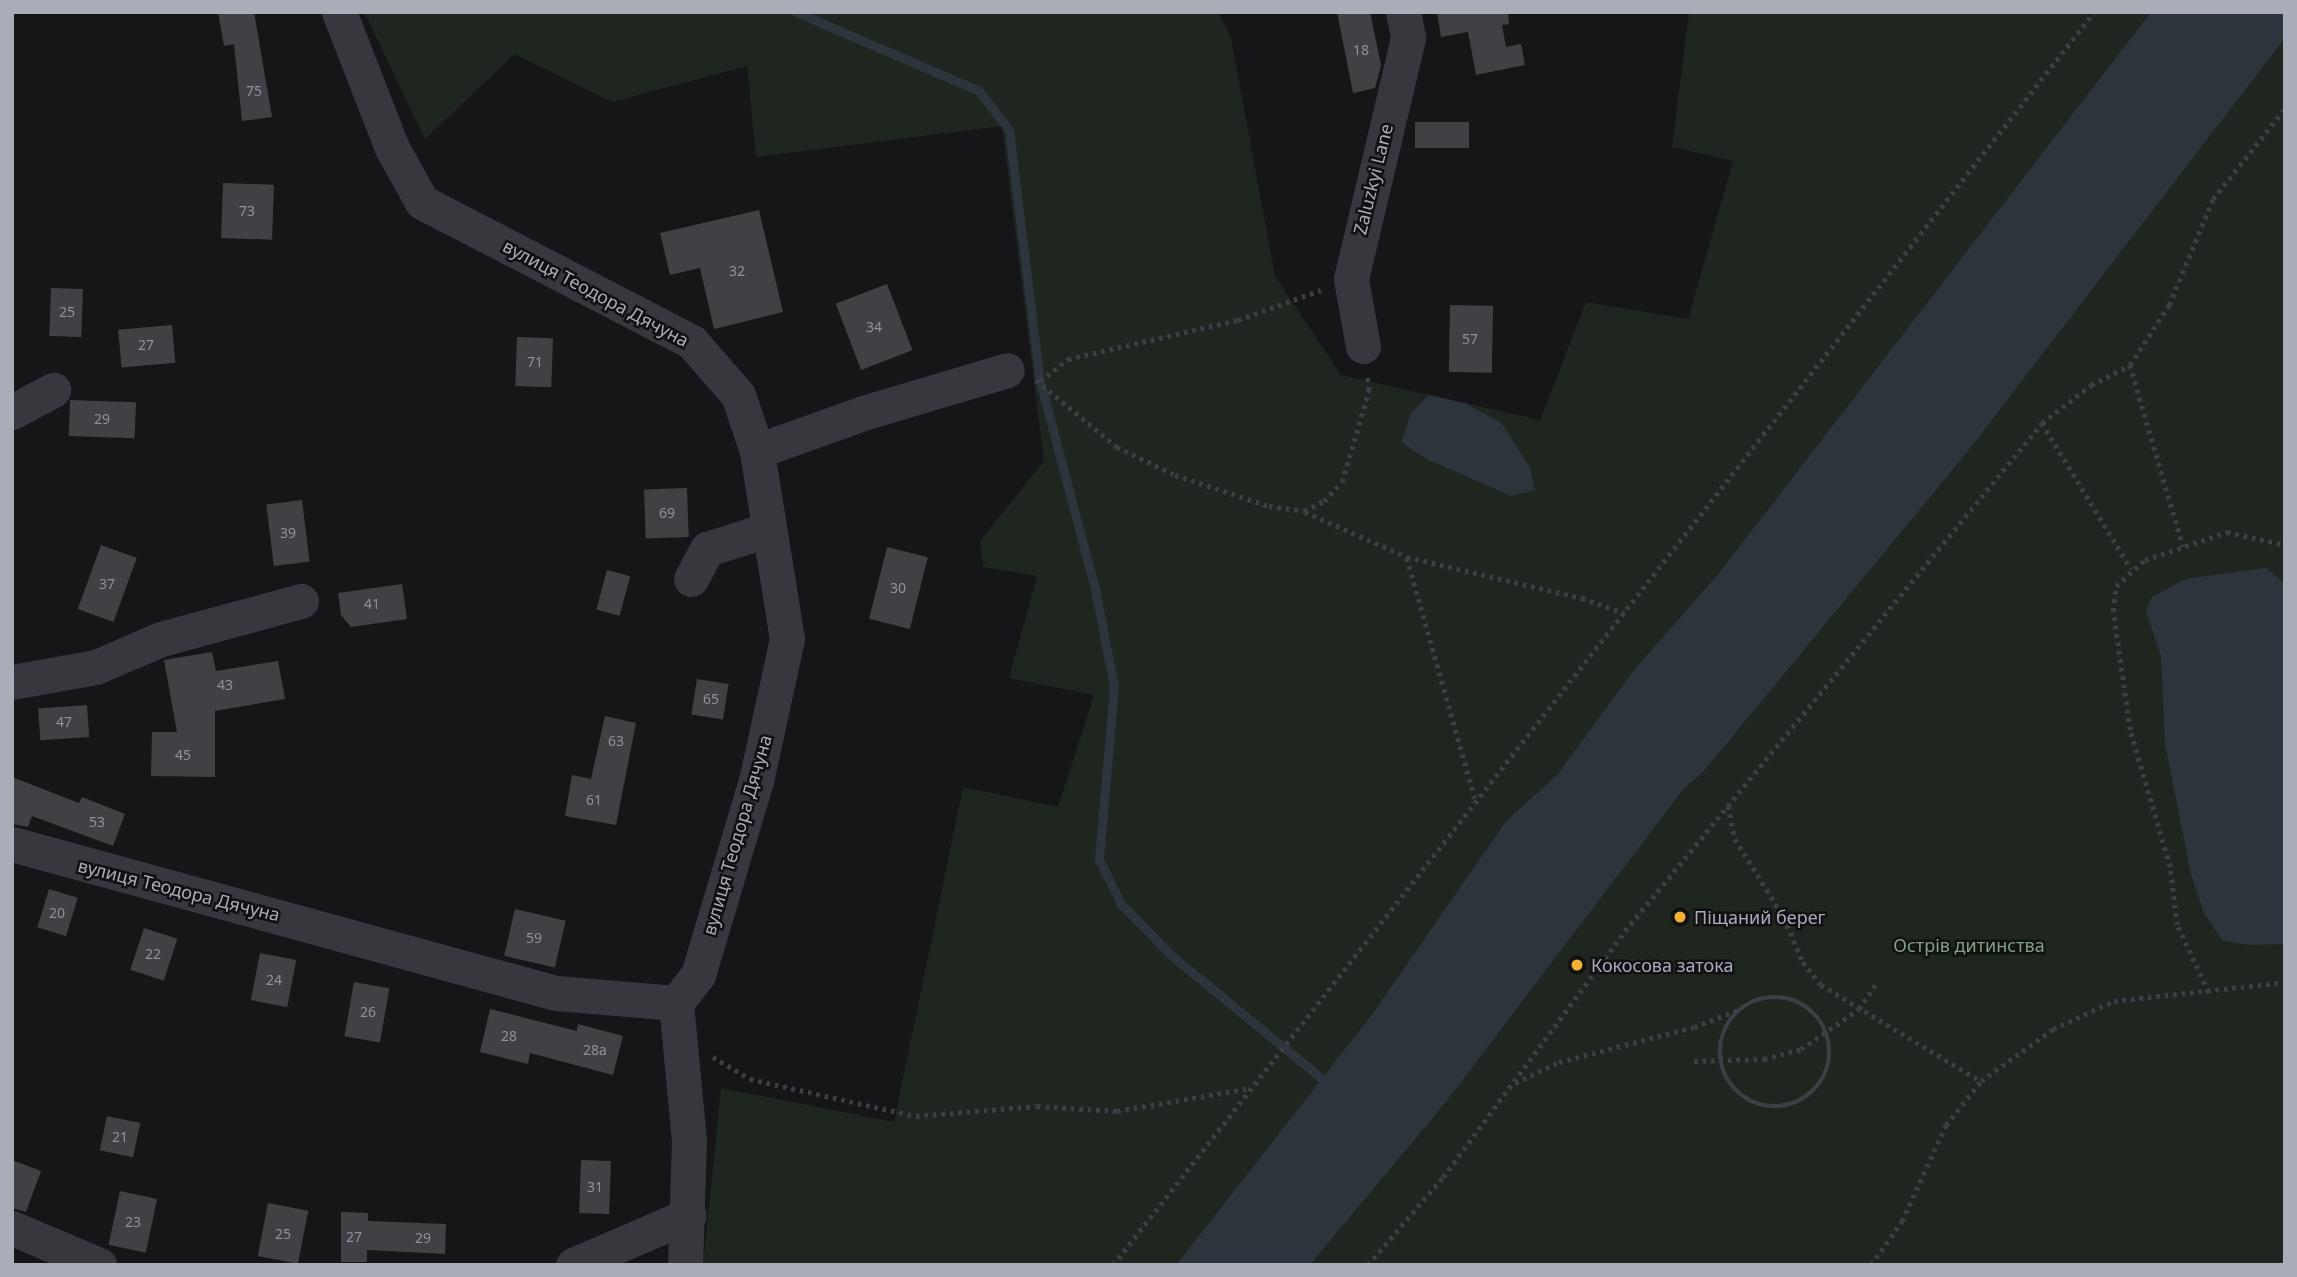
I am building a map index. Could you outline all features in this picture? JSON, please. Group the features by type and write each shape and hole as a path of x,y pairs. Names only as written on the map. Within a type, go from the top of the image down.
{"street":[{"name":"вулиця Теодора Дячуна","path":"12,844 556,993 676,1003 698,975 756,781 787,639 767,530 757,451 738,394 692,342 422,202 392,148 340,12"},
{"name":"Zaluzkyi Lane","path":"1363,346 1351,279 1408,37 1403,12"},
{"path":"757,451 863,413 1007,370"},
{"path":"12,412 53,390"},
{"path":"691,579 707,549 767,530"},
{"path":"12,682 96,667 161,639 301,600"},
{"path":"676,1003 689,1140 690,1215 685,1265"},
{"path":"573,1265 690,1215"},
{"path":"12,1228 99,1265"}],"path":[{"path":"1114,1265 2094,12"},
{"path":"1368,1265 1443,1177 1625,932 2042,423 2091,385 2130,365 2169,305 2213,199 2285,108"},
{"path":"1040,381 1068,359 1238,320 1351,279"},
{"path":"1304,511 1324,501 1342,482 1369,390 1363,346"},
{"path":"2130,365 2183,546"},
{"path":"1007,370 1040,381 1117,447 1187,479 1269,506 1304,511 1407,557 1582,598 1624,613"},
{"path":"2042,423 2132,569"},
{"path":"2208,992 2177,925 2170,867 2130,730 2112,611 2116,586 2132,569 2183,546 2227,532 2285,545"},
{"path":"1407,557 1476,802"},
{"path":"1728,805 1735,839 1784,917 1802,962 1821,985 1859,1009 1912,1035 1981,1080"},
{"path":"1871,1265 1902,1221 1946,1125 1981,1080 2053,1029 2113,1001 2285,982"},
{"path":"1694,1061 1764,1059 1801,1049 1828,1034 1859,1009 1875,985"},
{"path":"1511,1085 1559,1062 1694,1027 1766,998 1792,999 1807,1007 1828,1034 1831,1053 1818,1088 1786,1107 1749,1101 1734,1089 1721,1059 1723,1035 1742,1008"},
{"path":"679,1038 750,1079 915,1116 1037,1106 1117,1111 1252,1088"}],"green space":[{"path":"364,12 1218,12 1231,38 1275,276 1341,375 1429,395 1411,413 1401,442 1424,458 1511,496 1530,468 1502,423 1465,403 1540,420 1586,302 1688,319 1733,161 1672,147 1689,12 2151,12 1719,573 1633,671 1557,775 1506,821 1373,1013 1176,1265 703,1265 721,1088 894,1122 963,787 1058,807 1094,695 1009,678 1037,576 983,567 980,541 1044,461 1002,126 756,157 747,66 612,102 515,54 425,139"},
{"name":"Острів дитинства","path":"2285,38 2285,1265 1310,1265 1446,1102 1682,791 1705,770 1969,450"}],"shaded area":[{"path":"2151,12 2285,12 2285,38 1969,450 1705,770 1682,791 1446,1102 1310,1265 1176,1265 1373,1013 1506,821 1557,775 1633,671 1719,573"},
{"path":"1429,395 1465,403 1502,423 1530,468 1535,490 1511,496 1424,458 1401,442 1411,413"},
{"path":"2266,568 2285,584 2285,944 2250,945 2223,941 2204,913 2191,874 2165,743 2161,656 2146,611 2152,597 2185,579"}],"building":[{"path":"218,12 254,12 272,117 242,121 234,44 224,46"},
{"path":"1337,12 1370,12 1381,65 1375,88 1353,93"},
{"path":"1437,12 1508,12 1509,24 1502,25 1506,47 1521,44 1525,65 1476,75 1468,32 1441,37"},
{"path":"1415,122 1469,122 1469,148 1415,148"},
{"path":"223,183 274,185 272,240 221,238"},
{"path":"759,210 783,312 714,329 700,268 670,275 660,233"},
{"path":"887,284 912,350 861,370 836,304"},
{"path":"51,288 83,289 81,337 49,336"},
{"path":"1450,305 1493,306 1492,373 1449,372"},
{"path":"172,325 175,363 122,368 118,330"},
{"path":"517,337 553,338 551,387 515,386"},
{"path":"70,400 136,402 135,438 69,436"},
{"path":"687,488 689,537 646,538 644,490"},
{"path":"302,500 310,562 274,566 266,504"},
{"path":"101,545 137,558 113,622 78,609"},
{"path":"887,547 928,557 910,629 869,619"},
{"path":"607,570 630,576 620,616 596,610"},
{"path":"402,584 407,619 351,627 341,615 338,593"},
{"path":"212,652 216,671 278,661 285,699 215,711 215,777 151,776 152,732 177,732 164,660"},
{"path":"697,679 729,684 723,720 691,715"},
{"path":"87,705 89,737 40,740 38,708"},
{"path":"605,716 636,723 616,825 565,816 572,775 591,779"},
{"path":"12,777 79,803 82,797 125,814 113,846 32,816 28,827 12,824"},
{"path":"49,889 78,898 66,936 37,927"},
{"path":"515,909 566,921 555,967 504,956"},
{"path":"144,928 177,939 164,981 130,970"},
{"path":"260,953 296,960 287,1007 251,1000"},
{"path":"354,982 389,988 380,1042 344,1036"},
{"path":"490,1009 577,1031 578,1024 623,1036 613,1075 530,1053 528,1064 480,1052"},
{"path":"107,1116 140,1123 133,1157 100,1150"},
{"path":"12,1160 41,1171 26,1212 12,1208"},
{"path":"581,1160 611,1161 609,1214 579,1213"},
{"path":"120,1191 157,1199 146,1253 109,1245"},
{"path":"268,1203 308,1211 298,1264 258,1256"},
{"path":"341,1212 368,1213 368,1221 446,1224 445,1254 367,1250 367,1262 341,1262"}],"waterway":[{"path":"796,12 979,91 1009,130 1040,381 1095,589 1114,687 1099,859 1121,904 1172,956 1321,1078"}],"place":[{"name":"Піщаний берег","path":"1680,917"},
{"name":"Кокосова затока","path":"1577,965"}]}
